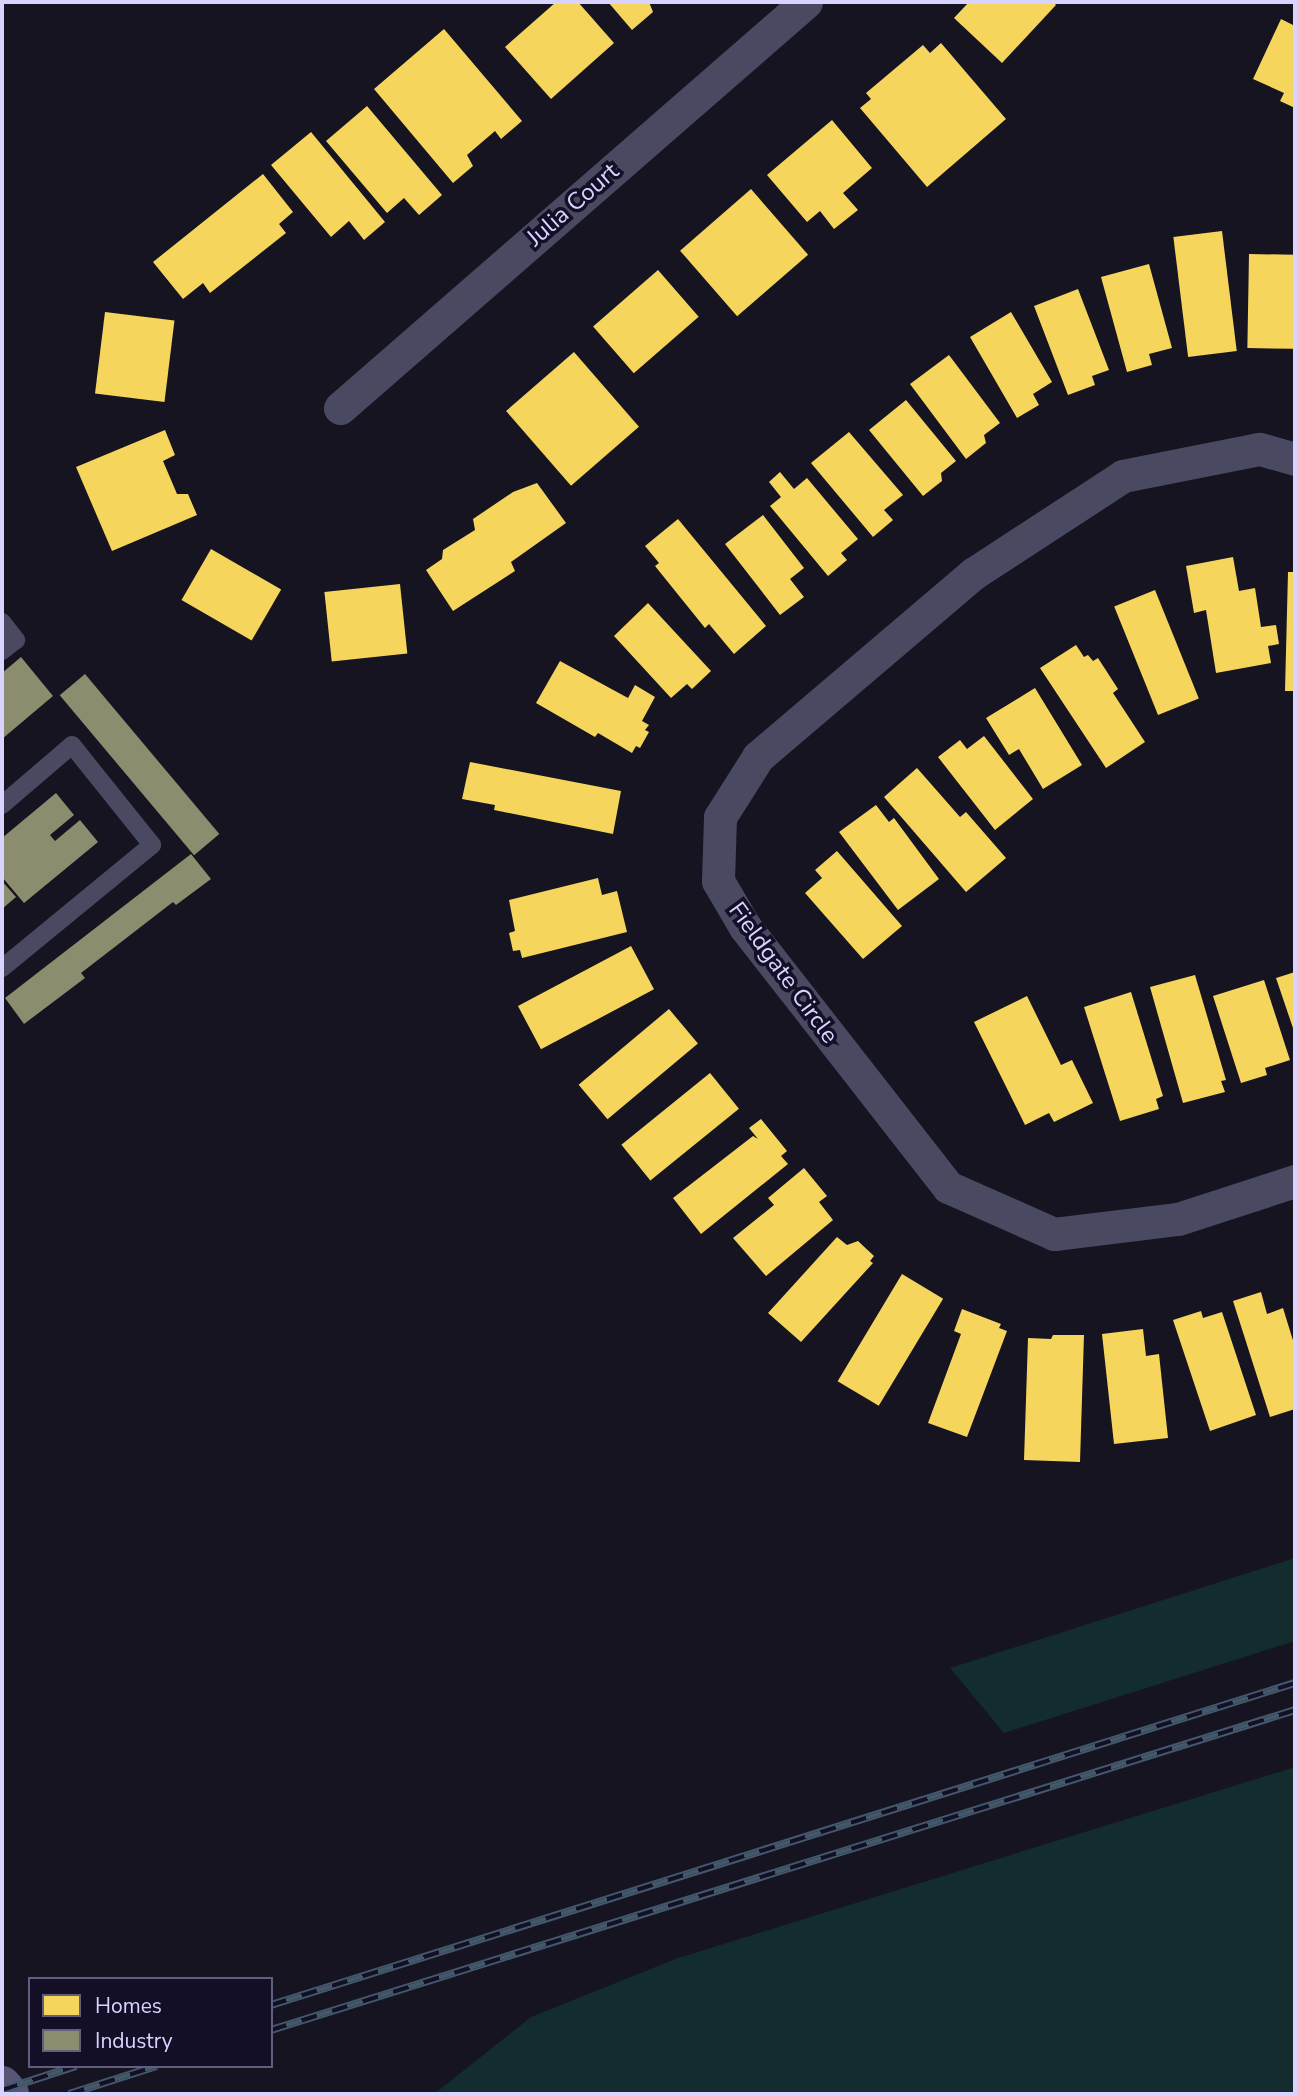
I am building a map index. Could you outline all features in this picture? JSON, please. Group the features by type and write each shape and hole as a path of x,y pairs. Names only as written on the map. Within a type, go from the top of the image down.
{"main road":[{"path":"2,2085 10,2094"}],"street":[{"name":"Julia Court","path":"340,408 806,2"},
{"name":"Fieldgate Circle","path":"1295,459 1259,449 1123,476 974,573 758,757 720,817 718,881 745,927 948,1187 1054,1234 1178,1219 1295,1181"}],"lane":[{"path":"2,622 16,639 2,652"},
{"path":"2,805 72,745 152,845 2,968"}],"green space":[{"path":"1295,1558 1295,1641 1004,1733 950,1668"},
{"path":"1295,1767 1295,2094 434,2094 531,2017 678,1958"}],"building: Homes":[{"path":"556,2 578,2 614,43 551,99 505,47"},
{"path":"608,2 649,2 653,12 632,30"},
{"path":"969,2 1053,2 1056,5 1002,63 954,18"},
{"path":"1281,19 1295,26 1295,108 1280,101 1284,93 1253,79"},
{"path":"444,29 522,121 501,139 495,131 467,155 473,166 453,183 374,89"},
{"path":"941,43 1006,119 927,187 860,108 871,99 866,93 923,45 930,53"},
{"path":"367,106 442,195 419,215 404,198 387,213 326,141"},
{"path":"832,120 872,168 843,193 858,210 834,229 820,211 807,222 767,175"},
{"path":"311,132 385,222 364,240 349,221 331,237 271,165"},
{"path":"263,174 293,212 279,224 286,233 210,293 203,283 183,299 153,262"},
{"path":"751,189 808,255 737,316 680,251"},
{"path":"1222,231 1237,351 1188,357 1173,237"},
{"path":"1249,254 1295,255 1293,349 1247,348"},
{"path":"1149,264 1172,348 1149,354 1152,365 1127,372 1101,277"},
{"path":"658,270 699,317 634,373 593,326"},
{"path":"1078,289 1109,370 1092,376 1095,385 1068,395 1034,306"},
{"path":"105,312 174,321 164,402 95,393"},
{"path":"1011,312 1052,382 1033,394 1039,405 1017,418 970,337"},
{"path":"574,352 639,427 571,486 506,411"},
{"path":"949,355 1000,423 984,435 986,443 966,459 910,384"},
{"path":"906,400 956,461 941,473 942,481 923,496 869,430"},
{"path":"165,430 175,455 163,461 177,494 188,494 197,515 112,551 76,467"},
{"path":"849,432 903,495 884,510 893,520 873,537 811,463"},
{"path":"780,472 794,489 807,478 858,539 841,553 847,560 828,576 770,506 781,497 769,482"},
{"path":"537,483 566,523 511,562 515,571 453,611 426,570 442,559 443,550 475,530 473,519 513,492"},
{"path":"763,515 804,568 790,579 804,597 780,615 725,544"},
{"path":"678,519 766,626 734,654 709,624 705,628 655,566 659,563 645,546"},
{"path":"211,549 281,590 252,641 181,600"},
{"path":"1233,557 1239,591 1255,588 1261,627 1276,625 1279,644 1268,646 1271,663 1216,673 1206,610 1194,613 1186,566"},
{"path":"1288,572 1295,572 1295,691 1285,691"},
{"path":"400,584 407,654 332,662 324,592"},
{"path":"1155,590 1199,698 1158,715 1114,606"},
{"path":"648,603 711,671 692,689 687,684 671,698 614,636"},
{"path":"1076,645 1084,657 1088,655 1093,661 1098,658 1118,689 1113,693 1145,742 1106,768 1040,668"},
{"path":"560,661 628,698 635,685 655,697 642,721 649,725 645,730 649,732 640,748 636,746 632,753 598,733 595,737 536,703"},
{"path":"1035,688 1082,765 1043,789 1019,749 1009,755 986,718"},
{"path":"984,736 1033,799 995,830 938,757 960,740 967,749"},
{"path":"470,762 621,791 613,834 494,810 495,805 462,799"},
{"path":"917,768 960,817 966,812 1006,858 966,892 884,797"},
{"path":"876,805 889,822 894,818 939,879 898,910 839,832"},
{"path":"837,851 902,926 863,959 805,893 822,878 815,870"},
{"path":"598,878 602,895 617,891 627,932 522,958 520,950 513,951 509,933 515,931 509,900"},
{"path":"631,946 654,989 541,1049 518,1006"},
{"path":"1295,972 1295,1034 1276,978"},
{"path":"1195,975 1226,1080 1221,1081 1225,1092 1183,1103 1150,987"},
{"path":"1264,980 1290,1060 1265,1068 1267,1075 1241,1083 1213,996"},
{"path":"1131,992 1163,1096 1156,1099 1159,1109 1120,1121 1084,1007"},
{"path":"1027,996 1061,1065 1072,1060 1093,1103 1054,1122 1049,1113 1025,1125 974,1022"},
{"path":"669,1009 698,1043 608,1119 579,1085"},
{"path":"710,1073 739,1109 650,1180 621,1145"},
{"path":"761,1119 787,1151 781,1156 788,1164 701,1234 673,1198 753,1136 758,1139 749,1128"},
{"path":"804,1168 827,1196 819,1202 833,1220 766,1276 733,1238 774,1205 768,1198"},
{"path":"837,1237 847,1245 858,1241 874,1256 870,1261 873,1263 801,1342 768,1313"},
{"path":"902,1274 943,1299 879,1406 838,1381"},
{"path":"1261,1292 1267,1314 1283,1308 1295,1347 1295,1409 1270,1417 1233,1301"},
{"path":"962,1309 1001,1324 999,1328 1007,1331 967,1437 928,1423 961,1334 954,1331"},
{"path":"1201,1311 1203,1318 1222,1312 1256,1415 1210,1431 1173,1320"},
{"path":"1143,1329 1146,1356 1159,1354 1168,1438 1114,1444 1102,1334"},
{"path":"1053,1335 1084,1335 1080,1462 1024,1460 1028,1338 1051,1339"}],"building: Industry":[{"path":"21,657 53,696 2,739 2,673"},
{"path":"85,674 219,834 194,855 60,695"},
{"path":"56,793 74,815 50,835 55,841 80,820 98,842 24,903 2,877 2,838"},
{"path":"191,854 211,879 176,905 173,902 81,973 85,978 24,1024 5,998"},
{"path":"2,881 16,897 2,909"}],"railway":[{"path":"273,2004 1295,1683"},
{"path":"273,2029 1295,1710"},
{"path":"2,2090 70,2068"},
{"path":"69,2094 151,2068"}]}
